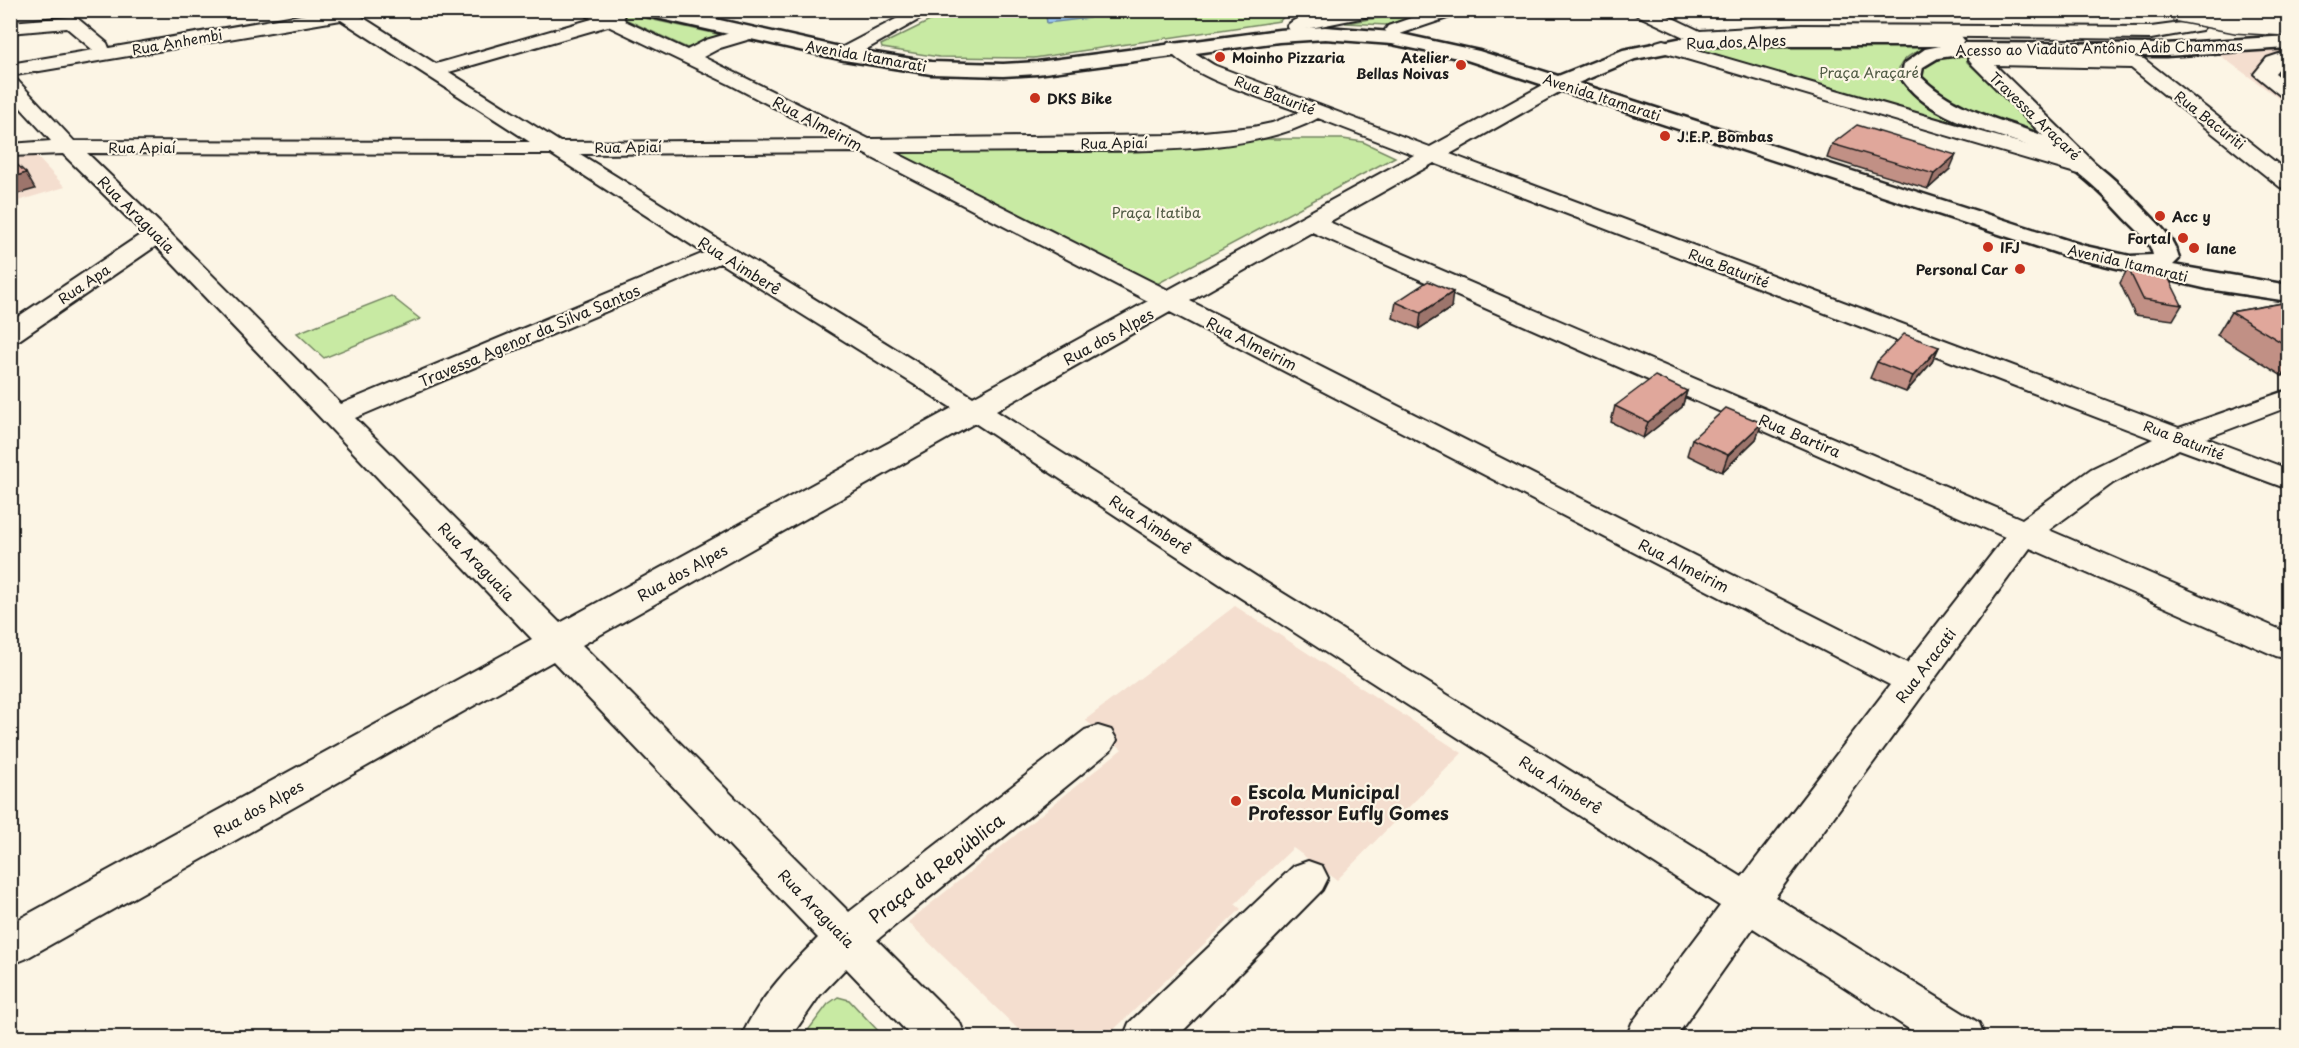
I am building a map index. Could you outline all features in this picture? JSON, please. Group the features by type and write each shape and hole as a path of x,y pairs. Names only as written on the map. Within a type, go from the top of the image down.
{"main road":[{"path":"2174,10 2289,28"},
{"name":"Avenida Itamarati","path":"653,12 844,54 931,68 1003,70 1065,66 1169,50 1325,33 1392,38 1472,55 2078,252 2208,281 2289,293"},
{"name":"Avenida Itamarati","path":"1169,50 1239,33 1296,26 1339,25 1394,30 1435,39 1472,55"},
{"name":"Rua dos Alpes","path":"1561,83 1615,59 1701,38 2115,41 2224,37 2289,28"},
{"path":"1325,33 1394,30"},
{"name":"Acesso ao Viaduto Antônio Adib Chammas","path":"2090,170 2054,149 1962,113 1930,97 1918,88 1911,78 1914,64 1932,53 1959,50 2166,50 2289,42"},
{"name":"Travessa Araçaré","path":"2090,170 2163,244 2166,259"},
{"name":"Avenida Itamarati","path":"1971,218 2166,259 2289,280"},
{"path":"2115,261 2145,264 2158,263 2166,259"}],"street":[{"path":"844,54 927,10"},
{"path":"1296,26 1375,10"},
{"path":"1394,30 1453,10"},
{"path":"1641,10 1701,38"},
{"path":"1811,10 1857,30"},
{"name":"Rua Anhembi","path":"10,70 341,12"},
{"name":"Rua Aimberê","path":"341,12 722,254 975,410 1253,590 1963,1038"},
{"path":"433,71 599,15 653,12"},
{"name":"Rua Almeirim","path":"599,15 818,123 1912,681"},
{"path":"10,28 71,22 100,47"},
{"name":"Rua dos Alpes","path":"1701,38 1776,30 2124,33 2168,32 2196,26"},
{"path":"686,58 713,44 751,33"},
{"path":"1663,46 2090,170"},
{"name":"Rua Baturité","path":"1169,50 1209,70 2289,480"},
{"path":"2289,57 2274,62 2265,74 2289,92"},
{"name":"Travessa Araçaré","path":"2090,170 1978,59 2130,61"},
{"name":"Rua Bacuriti","path":"2130,61 2140,65 2289,182"},
{"name":"Rua dos Alpes","path":"10,946 1561,83"},
{"name":"Rua Araguaia","path":"10,84 68,147 158,234 944,1038"},
{"name":"Rua Apiaí","path":"1245,133 1294,123 1316,111"},
{"path":"794,146 818,123"},
{"name":"Rua Apiaí","path":"10,150 68,147 956,146 1139,143 1245,133 1365,129"},
{"path":"591,171 626,156 663,146"},
{"path":"921,176 923,168 933,156 956,146"},
{"name":"Rua Bartira","path":"1311,223 2289,647"},
{"name":"Rua Apa","path":"10,334 158,234"},
{"name":"Travessa Agenor da Silva Santos","path":"336,416 722,254"},
{"name":"Rua Aracati","path":"1648,1038 2025,532 2102,476 2179,438 2289,398"},
{"name":"Praça da República","path":"763,1038 806,981 847,938 1098,740"},
{"path":"1145,1038 1308,878"}],"shaded area":[{"path":"2288,46 2288,105 2218,54"},
{"path":"36,156 65,187 11,203 11,158"},
{"name":"Escola Municipal Professor Eufly Gomes","path":"1235,606 1462,753 1337,880 1293,848 1235,904 1241,909 1106,1037 1026,1037 908,922 1122,749 1085,720"}],"green space":[{"path":"608,11 613,11 722,35 687,48"},
{"path":"950,11 1288,11 1280,21 1034,58 939,57 882,48 881,45"},
{"path":"1430,11 1387,25 1345,23"},
{"name":"Praça Araçaré","path":"1727,44 1967,44 1938,46 1911,55 1899,68 1901,80 1909,90 1926,102 2042,150 1691,48"},
{"name":"Praça Araçaré","path":"1958,54 1974,55 1967,58 1967,62 2047,138 1947,101 1929,86 1921,73 1924,67 1935,60"},
{"name":"Praça Itatiba","path":"1248,139 1343,139 1363,142 1395,157 1157,284 892,152 1163,149"},
{"path":"391,296 420,319 324,358 297,333"},
{"path":"838,997 849,1000 884,1037 803,1037 828,1004"}],"water":[{"path":"1051,11 1092,11 1095,14 1089,18 1047,23 1046,16"}],"building":[{"path":"1857,125 1956,155 1934,174 1832,144"},
{"path":"10,158 26,173 10,178"},
{"path":"2128,268 2166,273 2182,305 2143,299"},
{"path":"1428,281 1453,292 1421,313 1396,302"},
{"path":"2289,302 2289,347 2231,312"},
{"path":"1904,334 1939,347 1913,376 1877,362"},
{"path":"1655,376 1687,391 1648,422 1615,406"},
{"path":"1726,408 1762,423 1728,455 1692,439"}],"place":[{"name":"Moinho Pizzaria","path":"1220,57"},
{"name":"Atelier Bellas Noivas","path":"1461,65"},
{"name":"DKS Bike","path":"1035,98"},
{"name":"J.E.P. Bombas","path":"1665,136"},
{"name":"Acc y","path":"2160,216"},
{"name":"Fortal","path":"2183,238"},
{"name":"IFJ","path":"1988,247"},
{"name":"Iane","path":"2194,248"},
{"name":"Personal Car","path":"2020,269"},
{"name":"Escola Municipal Professor Eufly Gomes","path":"1236,801"}]}
